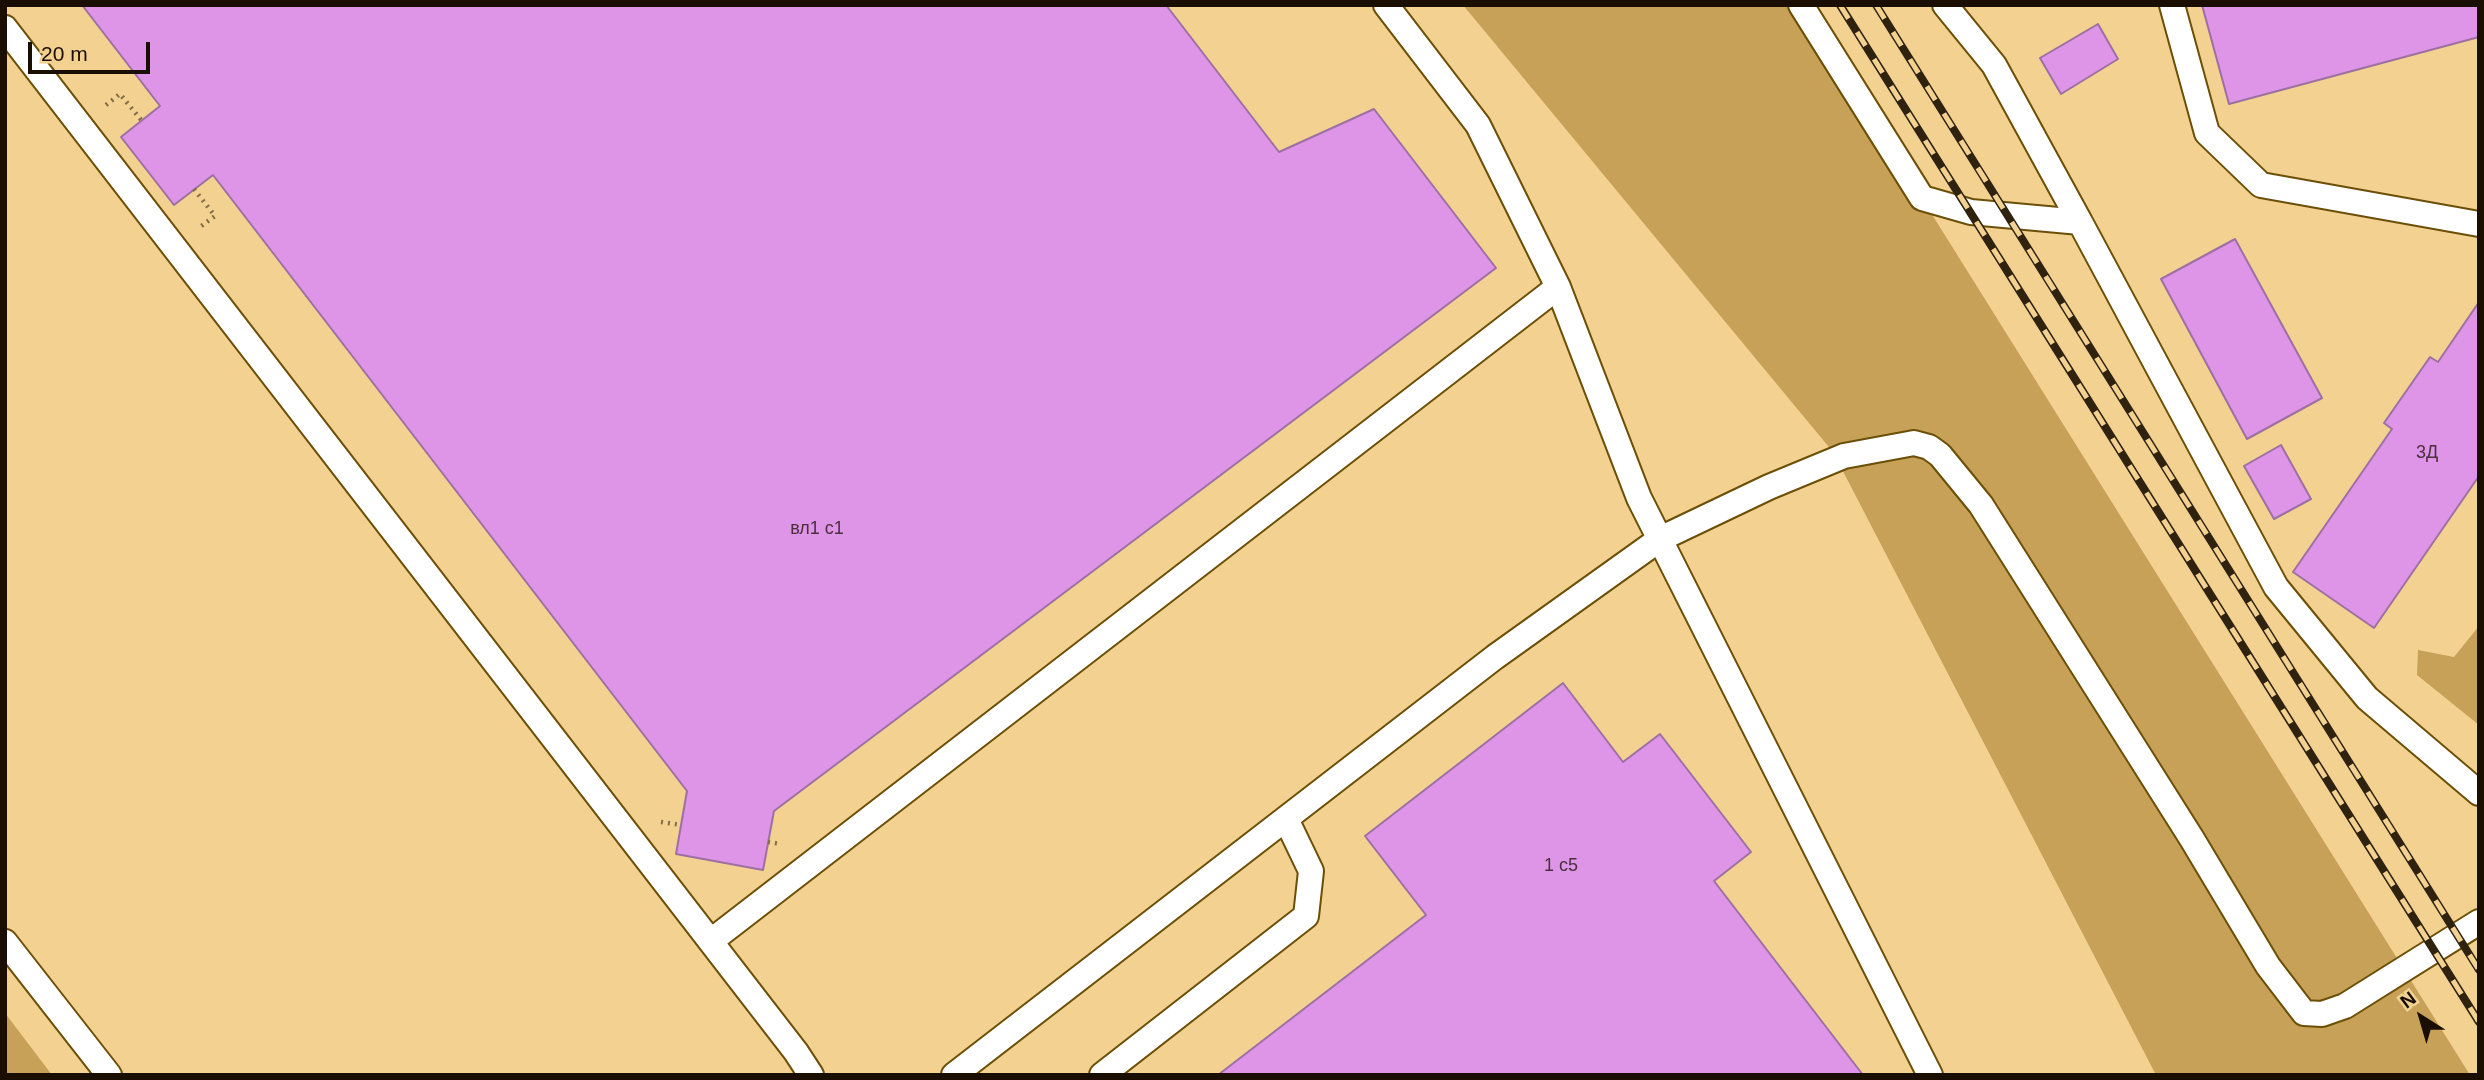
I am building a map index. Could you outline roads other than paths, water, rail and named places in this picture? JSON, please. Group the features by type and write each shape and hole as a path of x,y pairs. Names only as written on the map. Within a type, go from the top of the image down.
{"lane":[{"path":"1386,5 1478,125 1558,287 1639,498 1930,1075"},
{"path":"1801,5 1922,198 1971,212 2080,222"},
{"path":"1945,5 1994,65 2276,587 2367,698 2479,793"},
{"path":"2172,5 2207,133 2261,185 2479,224"},
{"path":"5,28 811,1075"},
{"path":"710,941 1558,287"},
{"path":"954,1075 1495,657 1660,539 1769,487 1844,456 1914,443 1929,447 1940,455 1981,505 2192,838 2268,966 2304,1013 2322,1014 2345,1006 2479,922"},
{"path":"1102,1075 1306,916 1311,871 1286,819"},
{"path":"5,942 109,1075"}],"railway":[{"path":"1840,5 2479,1022"},
{"path":"1876,5 2479,970"}]}
